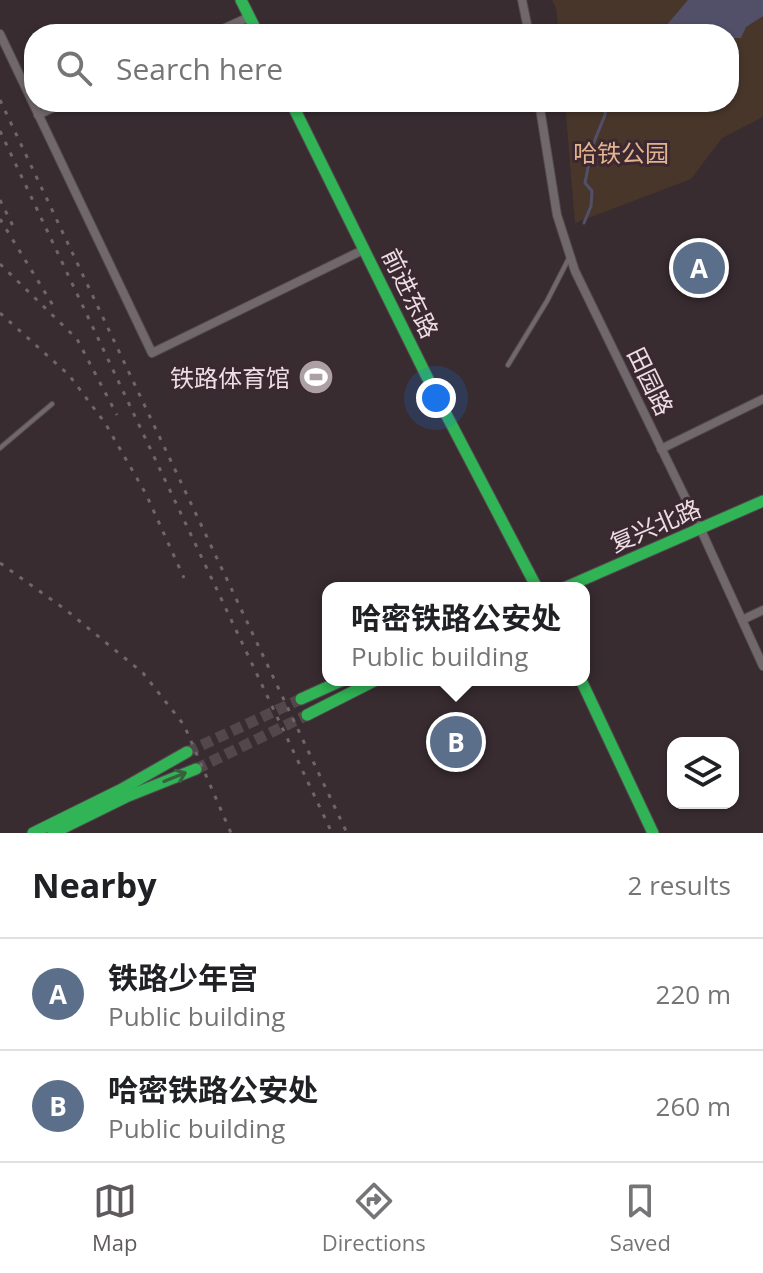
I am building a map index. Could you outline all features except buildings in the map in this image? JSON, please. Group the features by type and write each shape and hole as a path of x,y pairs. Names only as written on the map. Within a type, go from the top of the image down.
{"main road":[{"path":"241,0 253,24"},
{"name":"前进东路","path":"296,112 435,393 534,582"},
{"name":"复兴北路","path":"578,582 763,501"},
{"path":"301,699 330,686"},
{"path":"307,715 364,686"},
{"path":"584,686 653,833"},
{"path":"33,833 122,789 187,752"},
{"path":"53,833 126,797 196,769"}],"street":[{"path":"522,0 527,24"},
{"path":"234,24 249,17"},
{"path":"0,34 24,85"},
{"path":"37,112 152,353 365,249"},
{"path":"38,115 44,112"},
{"name":"田园路","path":"541,112 557,215 570,257 763,666"},
{"path":"661,449 763,399"},
{"path":"742,620 763,610"}],"lane":[{"path":"508,365 570,257"},
{"path":"0,448 52,404"}],"green space":[{"name":"哈铁公园","path":"552,0 763,0 763,117 722,138 691,179 575,223 566,112 739,112 739,24 558,24"}],"shaded area":[{"path":"688,0 763,0 763,16 746,27 741,38 739,24 668,24"}],"waterway":[{"path":"584,223 591,206 592,191 585,183 592,147 605,112"}],"tunnel":[{"path":"187,752 301,699"},
{"path":"196,769 307,715"}],"railway":[{"path":"0,100 347,833"},
{"path":"0,131 332,833"},
{"path":"0,200 13,226"},
{"path":"0,219 54,307"},
{"path":"0,264 77,339 117,415"},
{"path":"0,313 69,375 105,423 146,494 184,578"},
{"path":"0,563 66,610 143,673 184,725 231,833"}],"traffic: fast":[{"path":"241,0 253,24"},
{"path":"296,112 435,393 534,582"},
{"path":"578,582 763,501"},
{"path":"301,699 330,686"},
{"path":"307,715 364,686"},
{"path":"584,686 653,833"},
{"path":"33,833 122,789 187,752"},
{"path":"53,833 126,797 196,769"}],"place":[{"name":"铁路少年宫","path":"699,268"},
{"name":"铁路体育馆","path":"316,377"},
{"name":"哈密铁路公安处","path":"456,742"}]}
